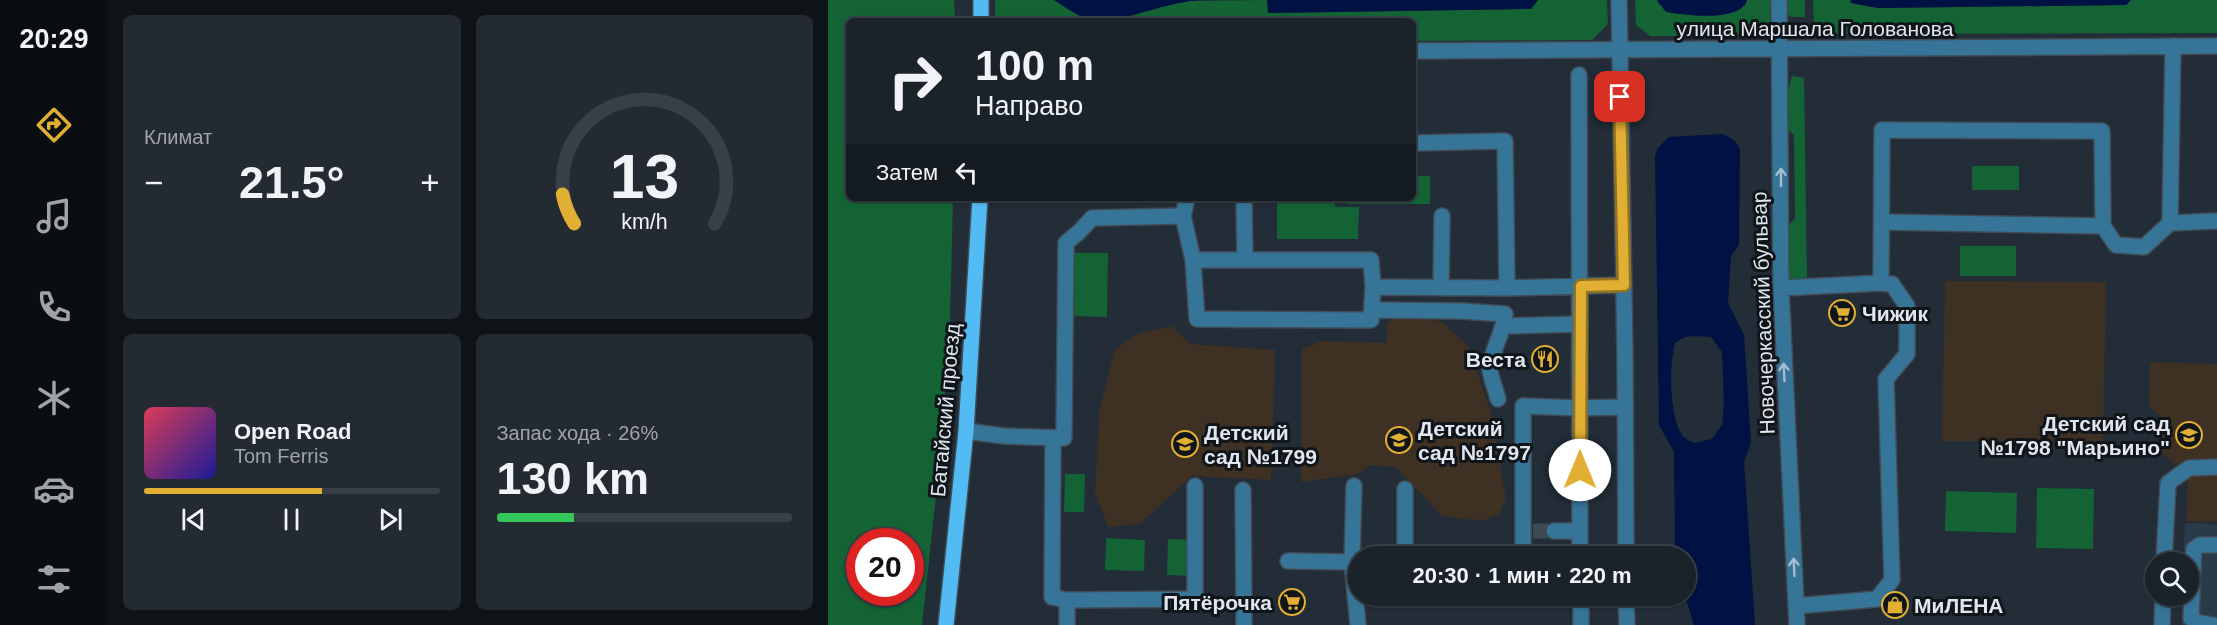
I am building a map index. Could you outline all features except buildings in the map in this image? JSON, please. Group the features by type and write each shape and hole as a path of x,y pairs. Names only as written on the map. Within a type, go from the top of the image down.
{"main road":[{"path":"981,0 981,18"},
{"name":"Батайский проезд","path":"946,625 966,431 980,201"}],"street":[{"path":"1619,0 1626,546"},
{"name":"Новочеркасский бульвар","path":"1779,0 1781,288 1797,625"},
{"path":"2170,223 2173,46"},
{"name":"улица Маршала Голованова","path":"1416,51 2217,46"},
{"path":"1579,75 1580,546"},
{"path":"1881,283 1882,130 2102,131 2103,226 2116,246 2144,247 2170,223 2217,221"},
{"path":"1416,143 1504,141 1507,288"},
{"path":"1186,201 1183,216 1193,260 1197,319 1371,320 1373,287 1371,260 1193,260"},
{"path":"1244,201 1245,260"},
{"path":"966,431 1004,436 1064,438 1066,243 1092,218 1183,216"},
{"path":"1440,288 1442,216"},
{"path":"1882,222 2103,226"},
{"path":"1781,288 1892,284 1907,306 1907,354 1886,379 1892,580 1877,598 1796,606"},
{"path":"1373,287 1507,288 1624,285"},
{"path":"1372,310 1505,314 1504,326 1493,352 1490,371 1498,399"},
{"path":"1504,326 1580,324"},
{"path":"1525,546 1528,531 1523,406 1625,407"},
{"path":"1053,438 1052,597 1067,600 1195,599 1195,486"},
{"path":"2165,552 2168,483 2189,468 2217,467"},
{"path":"1352,546 1354,486"},
{"path":"1405,489 1405,546"},
{"path":"1243,490 1244,625"},
{"path":"1554,531 1580,531"},
{"path":"2213,625 2197,622 2191,618 2194,549 2200,545 2217,545"},
{"path":"1288,561 1348,562"},
{"path":"1067,600 1067,625"},
{"path":"1356,606 1358,625"},
{"path":"1581,606 1581,625"},
{"path":"1626,606 1627,625"},
{"path":"2162,625 2163,606"}],"shaded area":[{"path":"1054,0 1201,0 1172,4 1116,18 1087,18 1074,13"},
{"path":"1267,0 1538,0 1531,9 1268,13"},
{"path":"1657,0 1747,0 1734,12 1711,16 1666,12"},
{"path":"1850,0 2131,0 2126,5 1878,8 1851,3"},
{"path":"1722,134 1737,143 1740,149 1739,245 1731,256 1728,303 1744,335 1751,443 1744,461 1755,625 1694,625 1688,606 1696,606 1696,546 1675,546 1674,452 1659,425 1655,156 1658,148 1669,137","holes":["1685,337 1711,337 1722,352 1724,402 1722,425 1712,439 1694,443 1682,435 1672,403 1671,377 1675,343"]},
{"path":"1945,281 2106,282 2103,442 1942,441"},
{"name":"Детский сад №1797","path":"1405,313 1442,322 1469,347 1492,416 1506,499 1499,514 1482,521 1442,516 1396,467 1370,465 1358,474 1301,482 1302,349 1321,341 1386,343 1388,322"},
{"name":"Детский сад №1799","path":"1172,326 1191,344 1275,350 1271,480 1192,476 1140,524 1108,527 1095,493 1099,412 1115,349 1139,333"},
{"name":"Детский сад №1798 \"Марьино\"","path":"2150,362 2217,364 2217,522 2186,521 2188,475 2162,453 2161,417 2149,405"},
{"path":"2185,523 2217,524 2217,625 2182,625 2182,606 2199,606 2199,552 2184,552"}],"green space":[{"path":"828,0 954,0 955,18 846,18 846,201 953,201 950,324 941,449 922,625 828,625"},
{"path":"995,0 1054,0 1085,18 995,18"},
{"path":"1267,0 1269,13 1530,9 1538,0 1607,0 1608,24 1592,40 1416,41 1416,18 1126,18 1155,8 1189,1"},
{"path":"1635,0 1657,0 1659,5 1745,6 1747,0 1770,0 1770,25 1760,35 1714,35 1711,38 1699,39 1694,36 1650,36 1636,25"},
{"path":"1786,0 1805,0 1805,17 1791,17 1786,12"},
{"path":"1813,0 1850,0 1851,3 1878,8 2126,5 2131,0 2217,0 2217,33 1814,34"},
{"path":"1792,76 1804,78 1807,282 1789,284 1788,225 1795,219 1794,135 1789,130 1788,91"},
{"path":"1972,166 2019,166 2019,190 1972,190"},
{"path":"1416,176 1430,176 1430,204 1346,204 1346,201 1416,201"},
{"path":"1277,201 1335,201 1335,207 1359,207 1358,239 1277,239"},
{"path":"1960,246 2016,246 2016,276 1960,276"},
{"path":"1074,253 1108,253 1107,317 1073,316"},
{"path":"1065,474 1085,474 1084,512 1064,512"},
{"path":"2037,488 2094,489 2093,549 2036,548"},
{"path":"1946,491 2017,493 2016,533 1945,531"},
{"path":"1106,538 1145,540 1144,571 1105,570"},
{"path":"1168,539 1193,540 1192,576 1167,575"}],"tunnel":[{"path":"1533,531 1554,531"}],"place":[{"name":"Чижик","path":"1842,313"},
{"name":"Веста","path":"1545,359"},
{"name":"Детский сад №1798 \"Марьино\"","path":"2189,435"},
{"name":"Детский сад №1797","path":"1399,440"},
{"name":"Детский сад №1799","path":"1185,444"},
{"name":"Пятёрочка","path":"1292,602"},
{"name":"МиЛЕНА","path":"1895,605"}],"route":[{"path":"1580,470 1581,286 1624,285 1620,97"}]}
